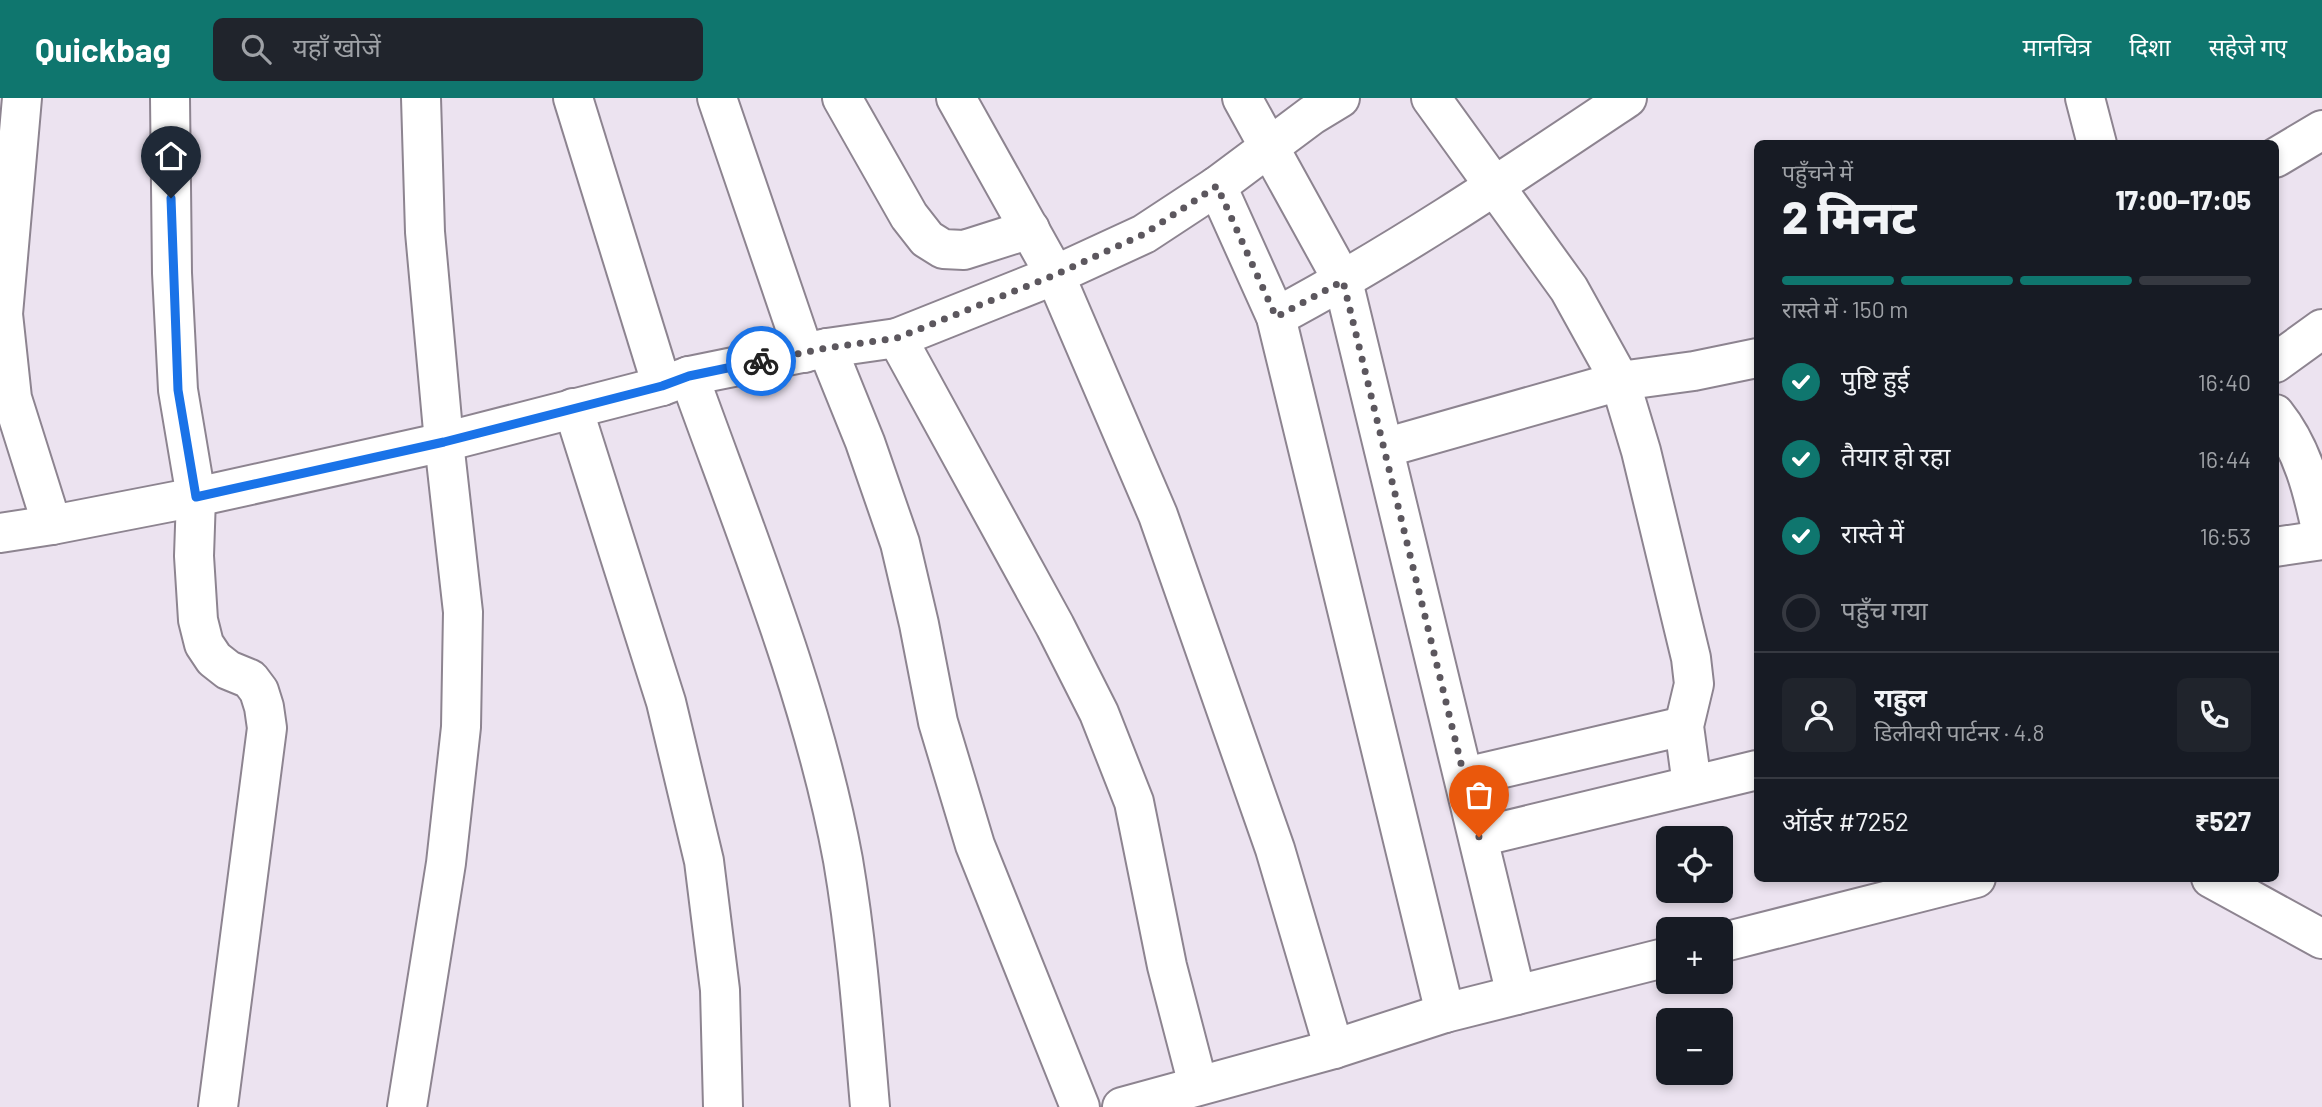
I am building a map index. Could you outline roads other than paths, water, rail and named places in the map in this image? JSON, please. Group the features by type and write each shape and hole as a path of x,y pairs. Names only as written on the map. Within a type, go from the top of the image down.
{"street":[{"path":"22,98 3,314 12,398 51,525"},
{"path":"170,98 172,273 178,390 196,497 194,556 198,620 204,645 214,659 228,670 250,679 259,691 267,728 218,1107"},
{"path":"407,1107 446,863 461,727 463,612 425,232 421,98"},
{"path":"573,98 676,381 808,718 842,858 858,958 870,1107"},
{"path":"717,98 815,350 865,442 900,543 938,722 975,845 1080,1107"},
{"path":"842,98 909,216 927,239 943,248 964,250 1030,229"},
{"path":"956,98 1055,275 1158,515 1275,849 1334,1049"},
{"path":"1242,98 1343,281 1516,995"},
{"path":"0,533 196,497 444,442 676,381 815,350 897,338 1055,275 1144,234 1217,186 1312,115 1340,98"},
{"path":"1431,98 1569,289 1619,381 1641,451 1691,658 1694,684 1684,726 1692,785"},
{"path":"1276,317 1343,281 1495,186 1627,98"},
{"path":"2085,98 2096,140"},
{"path":"2279,156 2322,130"},
{"path":"1217,186 1276,317 1445,1013"},
{"path":"2279,360 2322,329"},
{"path":"897,338 1055,626 1098,713 1124,776 1134,802 1167,966 1198,1085"},
{"path":"1384,448 1619,381 1694,371 1754,359"},
{"path":"573,408 666,702 704,860 720,990 723,1107"},
{"path":"2279,420 2299,453 2312,486 2322,534"},
{"path":"2279,546 2322,540"},
{"path":"1465,777 1684,726"},
{"path":"1479,837 1754,771"},
{"path":"1733,940 1960,882"},
{"path":"2218,882 2322,939"},
{"path":"1122,1107 1334,1049 1445,1013 1656,960"}]}
